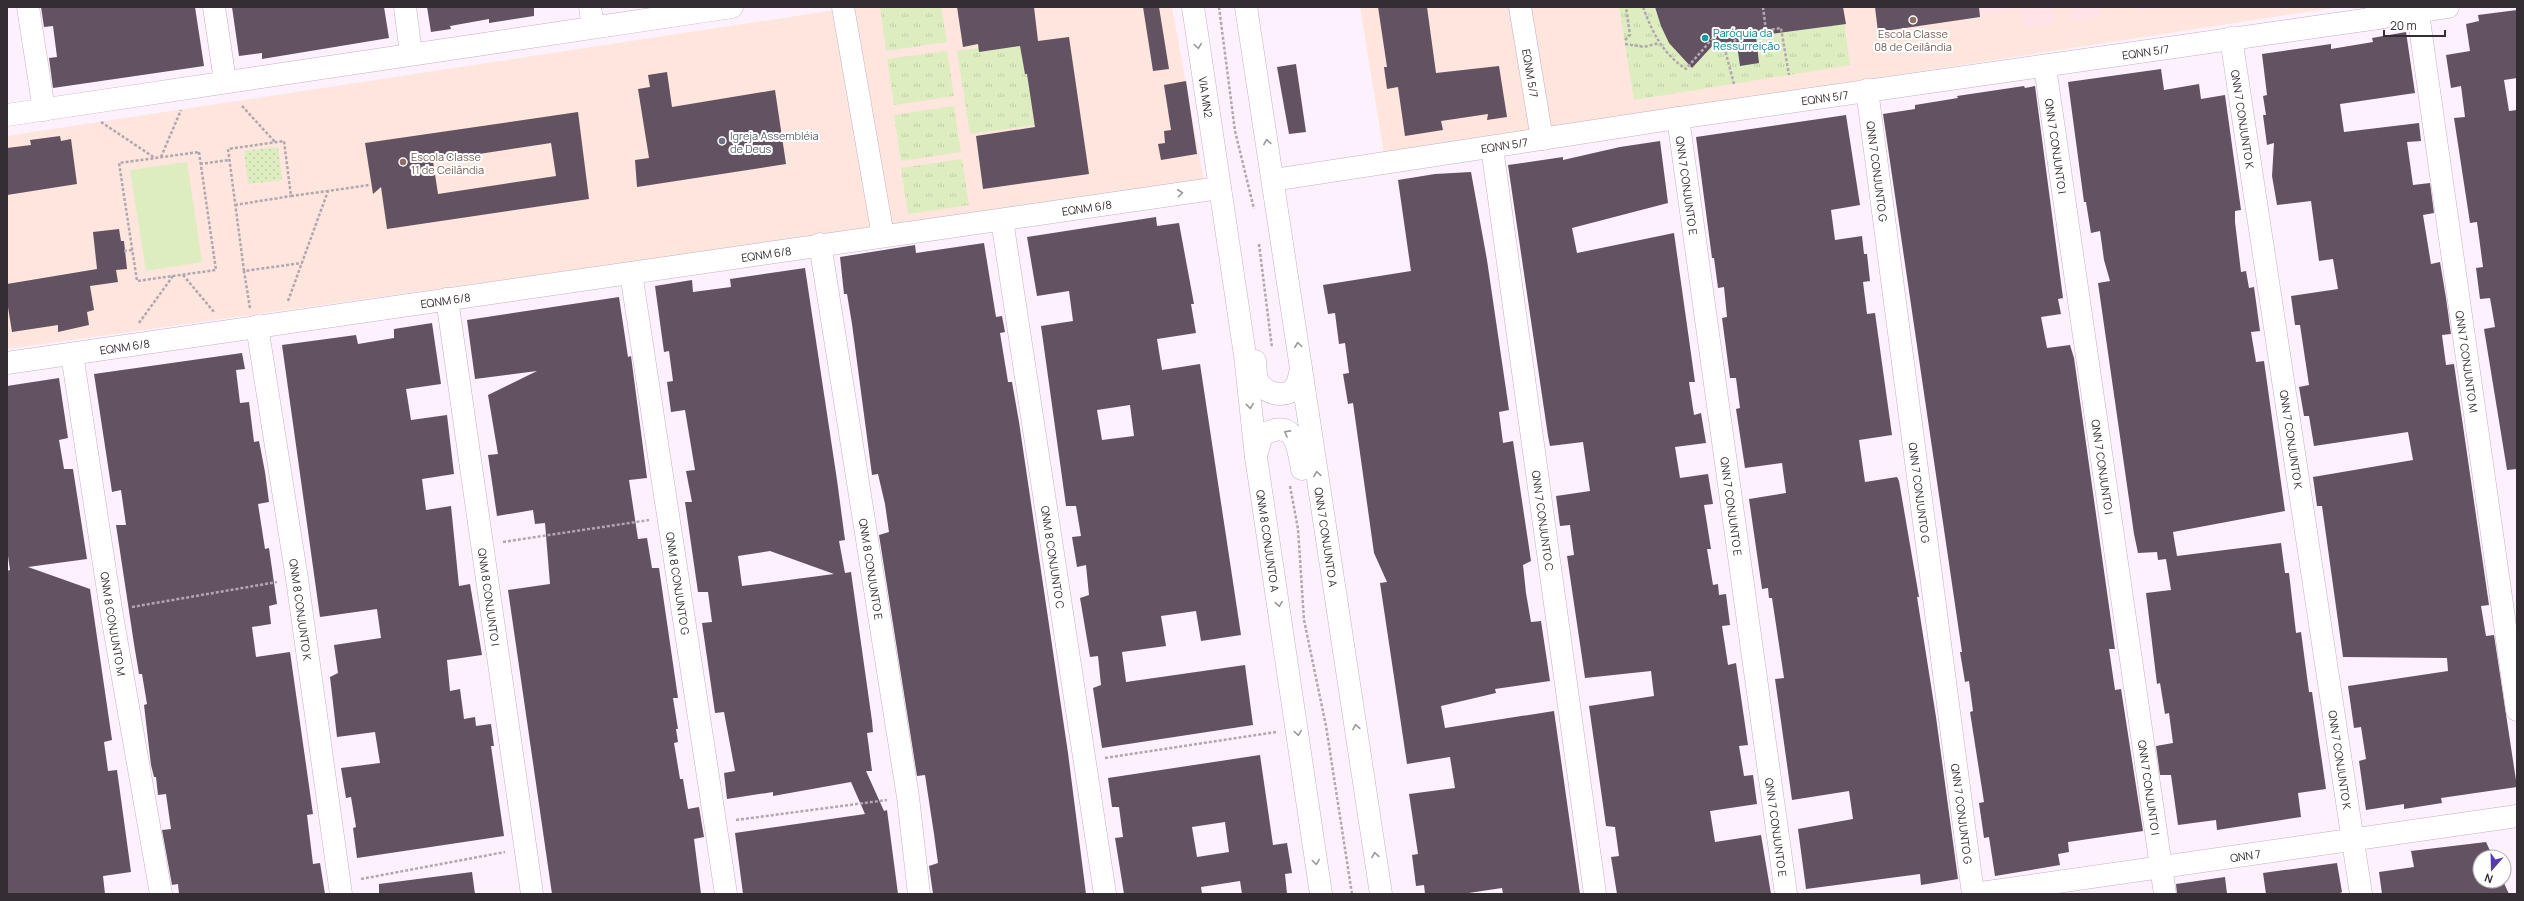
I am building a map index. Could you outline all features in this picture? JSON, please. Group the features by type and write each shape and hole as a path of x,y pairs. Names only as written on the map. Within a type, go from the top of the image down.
{"street":[{"path":"28,7 44,110"},
{"path":"214,7 225,81"},
{"path":"405,7 411,54"},
{"path":"7,115 411,54 592,17 732,7"},
{"path":"843,7 883,236"},
{"name":"VIA MN2","path":"1193,7 1217,179"},
{"path":"1246,7 1273,180"},
{"name":"EQNM 5/7","path":"1520,7 1542,139"},
{"name":"EQNN 5/7","path":"1273,180 1867,90 2045,67 2231,38 2377,13 2418,13 2448,7"},
{"name":"QNN 7 CONJUNTO M","path":"2418,13 2517,710"},
{"name":"QNN 7 CONJUNTO K","path":"2231,38 2360,894"},
{"name":"QNN 7 CONJUNTO I","path":"2045,67 2165,894"},
{"name":"QNN 7 CONJUNTO G","path":"1867,90 1973,894"},
{"name":"QNN 7 CONJUNTO E","path":"1678,118 1786,894"},
{"name":"QNN 7 CONJUNTO C","path":"1492,147 1595,894"},
{"path":"1217,179 1238,235 1258,381 1272,393 1285,393 1297,384 1301,369"},
{"name":"EQNM 6/8","path":"7,363 280,322 631,273 820,244 1002,220 1142,198 1217,179"},
{"name":"QNM 8 CONJUNTO A","path":"1217,179 1245,355 1256,457 1298,729 1321,894"},
{"name":"QNN 7 CONJUNTO A","path":"1273,180 1381,894"},
{"name":"QNM 8 CONJUNTO C","path":"1002,220 1086,761 1105,894"},
{"name":"QNM 8 CONJUNTO E","path":"820,244 908,797 919,894"},
{"name":"QNM 8 CONJUNTO G","path":"631,273 667,517 726,894"},
{"name":"QNM 8 CONJUNTO I","path":"447,299 532,894"},
{"name":"QNM 8 CONJUNTO K","path":"255,326 297,579 340,888"},
{"name":"QNM 8 CONJUNTO M","path":"72,354 111,610 161,894"},
{"path":"1256,457 1262,435 1272,430 1288,432 1297,440 1322,601 1351,699"},
{"name":"QNN 7","path":"1973,894 2352,841 2517,816"}],"path":[{"path":"1624,40 1630,35 1626,7"},
{"path":"1642,7 1659,42 1676,62 1686,69 1713,38 1724,46 1734,84"},
{"path":"1763,7 1766,31"},
{"path":"1724,46 1733,41 1781,28 1789,75"},
{"path":"1625,44 1644,48 1659,42"},
{"path":"160,158 191,87"},
{"path":"77,105 155,158"},
{"path":"242,106 276,142"},
{"path":"255,326 244,271 228,149 284,141 291,196"},
{"path":"198,152 216,270 137,281 119,163 155,158 198,152"},
{"path":"200,164 229,160"},
{"path":"1217,179 1273,180"},
{"path":"235,205 369,185"},
{"path":"280,322 328,191"},
{"path":"124,251 132,250"},
{"path":"244,271 302,263"},
{"path":"183,275 231,330"},
{"path":"125,346 134,330 174,276"},
{"path":"483,545 667,517"},
{"path":"111,610 297,579"},
{"path":"1086,761 1298,729"},
{"path":"715,822 908,797"},
{"path":"340,888 525,848"}],"shaded area":[{"path":"855,7 1172,7 1204,182 7,349 7,136"},
{"path":"1360,7 2339,7 1384,154"},
{"name":"Escola Classe 08 de Ceilândia","path":"1874,7 2052,7 2055,23 2024,28 2021,9 1878,31"},
{"path":"2070,7 2100,7 2101,17 2072,21"},
{"path":"2135,7 2168,7 2136,12"}],"green space":[{"path":"880,7 941,7 947,42 886,51"},
{"path":"1619,7 1842,7 1850,65 1634,100"},
{"path":"1023,42 1036,125 970,134 957,51"},
{"path":"947,51 954,96 894,105 887,59"},
{"path":"954,106 961,152 901,161 894,115"},
{"path":"278,147 282,180 248,184 244,151"},
{"path":"962,159 969,205 908,214 901,168"},
{"path":"187,162 202,262 146,271 130,170"}],"building":[{"path":"41,7 195,7 204,66 53,88 49,58 57,57 53,26 44,27"},
{"path":"232,7 384,7 389,38 262,59 262,53 239,56"},
{"path":"427,7 534,7 534,16 489,23 489,19 450,26 451,29 431,32"},
{"path":"957,7 1034,7 1038,41 1069,37 1089,174 983,189 976,136 1035,127 1027,74 1025,74 1020,46 979,52 978,44 963,47"},
{"path":"1143,7 1159,7 1169,69 1153,71"},
{"path":"1378,7 1427,7 1436,73 1499,66 1507,117 1487,120 1488,114 1441,121 1443,130 1405,136 1398,87 1387,89 1384,67 1387,67"},
{"name":"Paróquia da Ressurreição","path":"1655,7 1843,7 1846,24 1756,36 1759,63 1740,66 1737,45 1715,43 1692,68 1669,43 1661,26"},
{"name":"Escola Classe 08 de Ceilândia","path":"1875,7 1979,7 1980,17 1878,32"},
{"path":"2517,10 2517,78 2504,80 2509,111 2517,110 2517,469 2507,470 2484,329 2495,327 2490,298 2480,299 2476,268 2483,267 2477,222 2470,223 2454,118 2465,117 2461,86 2451,88 2446,55 2470,51 2466,24 2479,21 2478,15"},
{"path":"2406,32 2415,93 2340,104 2344,132 2419,123 2421,141 2407,142 2413,185 2430,183 2434,213 2423,215 2431,264 2440,262 2446,298 2451,334 2442,335 2446,365 2454,364 2489,605 2481,606 2486,636 2494,635 2517,787 2441,798 2442,803 2404,809 2404,804 2366,810 2359,761 2366,759 2361,727 2354,728 2348,686 2448,671 2447,658 2343,657 2322,506 2317,506 2313,477 2413,460 2408,432 2314,446 2309,416 2304,416 2299,387 2309,385 2300,325 2295,325 2291,296 2338,289 2333,259 2319,261 2311,201 2277,205 2272,176 2274,143 2267,145 2263,115 2266,115 2263,96 2267,95 2262,54 2331,44 2331,49 2373,42 2372,38"},
{"path":"1296,64 1306,132 1289,134 1277,67"},
{"path":"2161,69 2164,90 2199,84 2201,99 2225,95 2241,210 2235,211 2235,222 2241,272 2246,271 2249,288 2254,287 2260,331 2251,332 2256,362 2264,361 2285,511 2173,532 2177,556 2281,543 2285,573 2289,573 2296,633 2301,632 2309,692 2312,692 2326,789 2298,793 2301,817 2217,830 2216,820 2178,825 2171,775 2160,775 2156,746 2173,743 2169,713 2165,714 2160,683 2157,684 2146,593 2171,590 2166,559 2158,560 2157,552 2138,553 2134,534 2098,283 2110,281 2104,260 2100,231 2091,233 2086,202 2084,202 2068,82"},
{"path":"667,72 672,107 775,90 786,164 637,187 635,160 649,158 638,89 650,87 648,75"},
{"path":"1186,81 1197,154 1161,160 1158,144 1165,143 1164,131 1171,130 1164,85"},
{"path":"2024,86 2025,88 2035,86 2063,298 2058,299 2061,314 2041,317 2047,348 2070,345 2074,358 2115,649 2109,649 2115,690 2121,689 2143,831 2068,842 2069,852 2058,854 2060,865 1995,876 1989,837 1984,838 1979,803 1984,802 1970,712 1973,711 1969,681 1965,682 1960,652 1962,652 1883,114 1915,109 1915,105 1958,98 1957,96"},
{"name":"Escola Classe 11 de Ceilândia","path":"578,112 589,199 387,229 381,187 373,194 365,143","holes":["551,143 556,176 438,194 433,161"]},
{"path":"1846,115 1860,205 1831,210 1835,240 1862,236 1864,254 1867,254 1870,281 1863,282 1867,314 1875,313 1892,435 1859,440 1865,482 1897,477 1899,481 1919,597 1917,597 1936,717 1958,879 1921,885 1920,874 1806,889 1798,829 1853,819 1849,791 1792,800 1775,679 1784,678 1772,598 1769,598 1768,588 1762,589 1749,499 1786,493 1782,463 1745,468 1736,409 1740,408 1736,378 1730,378 1722,318 1727,317 1724,287 1718,288 1714,258 1712,258 1696,137"},
{"path":"60,136 61,141 71,139 77,184 7,195 7,148 31,145 30,140"},
{"path":"1660,141 1668,203 1572,228 1577,253 1674,233 1695,382 1689,382 1694,415 1701,413 1706,443 1675,447 1680,478 1708,474 1713,504 1704,505 1711,549 1707,549 1713,585 1718,584 1719,595 1726,594 1730,625 1722,626 1728,665 1736,663 1748,745 1739,746 1744,776 1753,775 1757,804 1710,811 1715,842 1761,835 1771,894 1617,894 1611,857 1619,856 1615,827 1606,826 1589,706 1654,696 1651,671 1585,678 1567,556 1574,555 1570,525 1560,526 1556,496 1590,491 1583,442 1550,446 1508,165 1563,157 1563,160 1620,147"},
{"path":"1471,172 1487,260 1509,410 1499,412 1503,443 1513,441 1531,561 1523,565 1526,593 1531,622 1541,621 1550,681 1495,689 1496,693 1441,706 1445,728 1554,711 1580,894 1503,894 1502,888 1462,894 1425,894 1424,885 1416,886 1412,855 1418,854 1409,794 1455,788 1450,757 1407,764 1380,583 1387,582 1374,553 1353,403 1348,404 1343,374 1349,373 1345,343 1339,344 1335,313 1328,314 1323,285 1411,271 1398,180 1435,174"},
{"path":"1156,217 1157,226 1179,223 1194,304 1191,304 1196,333 1157,339 1162,370 1200,364 1241,635 1201,641 1196,611 1161,616 1166,646 1122,652 1126,682 1245,665 1253,725 1102,748 1093,688 1101,685 1098,656 1090,657 1080,598 1089,595 1086,565 1077,567 1072,537 1081,536 1076,506 1066,506 1041,326 1073,321 1069,291 1037,296 1027,237","holes":["1130,405 1134,436 1102,440 1097,410"]},
{"path":"119,229 121,241 124,241 127,269 116,270 118,282 90,286 94,310 87,312 89,325 58,332 58,325 12,332 7,301 7,284 97,269 93,232"},
{"path":"984,243 996,317 1002,316 1005,332 1000,333 1008,382 1012,382 1019,422 1068,753 1086,894 933,894 929,866 938,863 934,834 925,775 917,776 879,535 889,532 885,504 878,474 872,475 852,324 847,294 844,294 840,257 915,245 916,253"},
{"path":"805,268 845,540 839,541 845,573 851,572 872,721 873,732 867,733 872,771 866,771 884,811 887,810 898,894 743,894 735,833 865,814 851,782 773,796 773,792 727,799 724,773 735,771 724,712 715,713 702,623 712,622 708,592 698,592 685,502 692,502 686,471 695,470 685,410 671,412 667,382 673,381 669,351 664,352 655,286 692,280 693,292 731,287 730,279","holes":["770,551 834,574 742,586 738,556"]},
{"path":"619,297 628,357 631,356 647,478 629,480 638,539 647,538 652,568 659,568 678,698 673,698 678,729 676,729 678,742 674,743 680,779 683,779 688,809 699,807 704,837 694,839 701,894 552,894 508,590 550,584 545,523 535,524 533,510 497,516 488,455 498,454 488,395 537,371 475,379 467,320"},
{"path":"432,323 441,384 406,389 411,420 447,415 454,474 422,479 426,510 451,506 459,586 470,584 482,655 447,660 450,691 460,689 464,719 475,717 476,726 491,724 494,746 491,746 504,836 357,858 353,828 356,827 351,797 346,798 341,768 380,763 375,732 337,737 330,677 338,673 334,645 381,638 377,609 320,617 282,345 356,335 358,344 394,338 394,329"},
{"path":"242,353 245,369 236,370 240,403 249,402 254,442 259,441 265,472 269,502 258,504 265,549 269,548 277,604 269,606 271,624 252,627 256,657 290,652 313,814 307,815 313,864 320,863 325,894 179,894 178,884 172,885 162,830 171,829 166,794 158,795 156,777 154,777 151,765 144,705 147,704 142,674 139,674 116,525 126,525 121,490 112,492 94,374"},
{"path":"59,378 68,438 59,440 64,469 73,469 87,559 28,567 90,589 112,740 104,742 108,771 117,770 131,872 103,876 105,894 7,894 7,571 10,570 7,549 7,386"},
{"path":"1260,755 1273,845 1287,843 1292,873 1285,874 1287,894 1242,894 1240,881 1201,887 1202,894 1124,894 1115,838 1123,837 1119,807 1112,807 1108,778","holes":["1225,822 1229,852 1197,857 1192,827"]},
{"path":"2486,842 2489,849 2472,849 2472,889 2507,889 2509,894 2382,894 2379,872 2414,867 2411,851"},
{"path":"2337,863 2342,892 2338,894 2266,894 2263,873"},
{"path":"472,872 475,894 379,894 379,884"},
{"path":"2225,877 2227,894 2177,894 2176,884"}],"place":[{"name":"Escola Classe 08 de Ceilândia","path":"1913,20"},
{"name":"Paróquia da Ressurreição","path":"1705,38"},
{"name":"Igreja Assembléia de Deus","path":"722,141"},
{"name":"Escola Classe 11 de Ceilândia","path":"403,162"}]}
